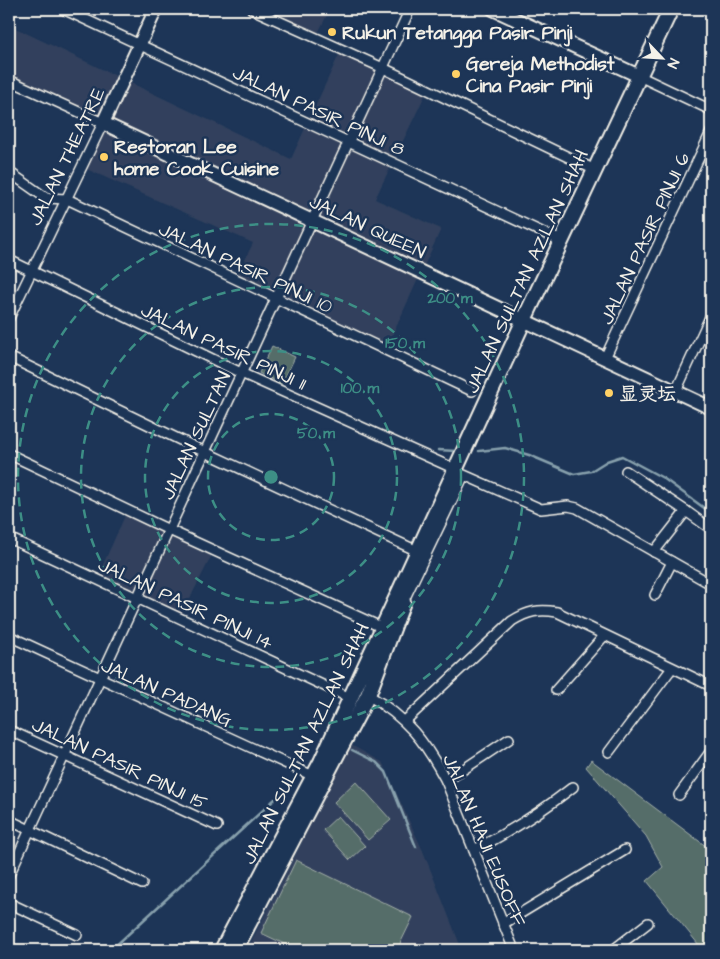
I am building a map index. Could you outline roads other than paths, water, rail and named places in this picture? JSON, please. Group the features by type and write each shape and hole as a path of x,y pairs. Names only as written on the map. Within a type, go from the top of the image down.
{"main road":[{"name":"JALAN THEATRE","path":"103,123 156,9"},
{"path":"493,9 638,76"},
{"name":"JALAN SULTAN AZLAN SHAH","path":"235,950 368,695 455,469 671,9"},
{"name":"JALAN QUEEN","path":"103,123 711,408"},
{"name":"JALAN SULTAN AZLAN SHAH","path":"222,950 321,762 382,628 422,553"},
{"path":"321,762 362,695 368,695 365,689 366,682 380,644 382,628"}],"street":[{"name":"JALAN PASIR PINJI 8","path":"63,9 561,241"},
{"path":"252,9 383,68 595,170"},
{"name":"JALAN SULTAN","path":"9,875 410,9"},
{"path":"638,76 711,110"},
{"name":"JALAN QUEEN","path":"9,80 103,123"},
{"name":"JALAN THEATRE","path":"9,318 103,123"},
{"name":"JALAN PASIR PINJI 6","path":"606,358 711,132"},
{"name":"JALAN PASIR PINJI 10","path":"9,172 46,198 67,199 472,391"},
{"name":"JALAN PASIR PINJI 11","path":"9,260 241,373 455,469"},
{"path":"676,391 711,316"},
{"path":"9,358 422,553 464,475 530,506 551,510 568,506 577,508 711,584"},
{"path":"9,454 382,628"},
{"path":"626,471 711,529"},
{"path":"654,552 686,511"},
{"name":"JALAN PASIR PINJI 14","path":"9,538 350,698"},
{"path":"655,595 672,562"},
{"path":"406,720 512,621 525,613 541,609 557,612 711,686"},
{"name":"JALAN PADANG","path":"9,636 313,776"},
{"path":"556,690 604,636"},
{"path":"609,752 672,668"},
{"name":"JALAN HAJI EUSOFF","path":"368,695 406,720 432,755 446,781 514,950"},
{"name":"JALAN PASIR PINJI 15","path":"9,730 217,826"},
{"path":"446,781 509,739"},
{"path":"679,795 711,751"},
{"path":"474,850 517,827 542,811 573,787"},
{"path":"9,820 142,884"},
{"path":"503,924 625,850"},
{"path":"9,903 77,935"},
{"path":"613,950 648,923"}],"waterway":[{"path":"479,451 505,448 529,455 574,474 591,471 607,461 622,456 663,478 711,513"},
{"path":"438,450 456,451"},
{"path":"352,750 376,762 386,772 416,847"},
{"path":"111,950 275,799"}],"place":[{"name":"Rukun Tetangga Pasir Pinji","path":"332,32"},
{"name":"Gereja Methodist Cina Pasir Pinji","path":"456,74"},
{"name":"Restoran Lee home Cook Cuisine","path":"104,157"},
{"name":"显灵坛","path":"609,393"}]}
